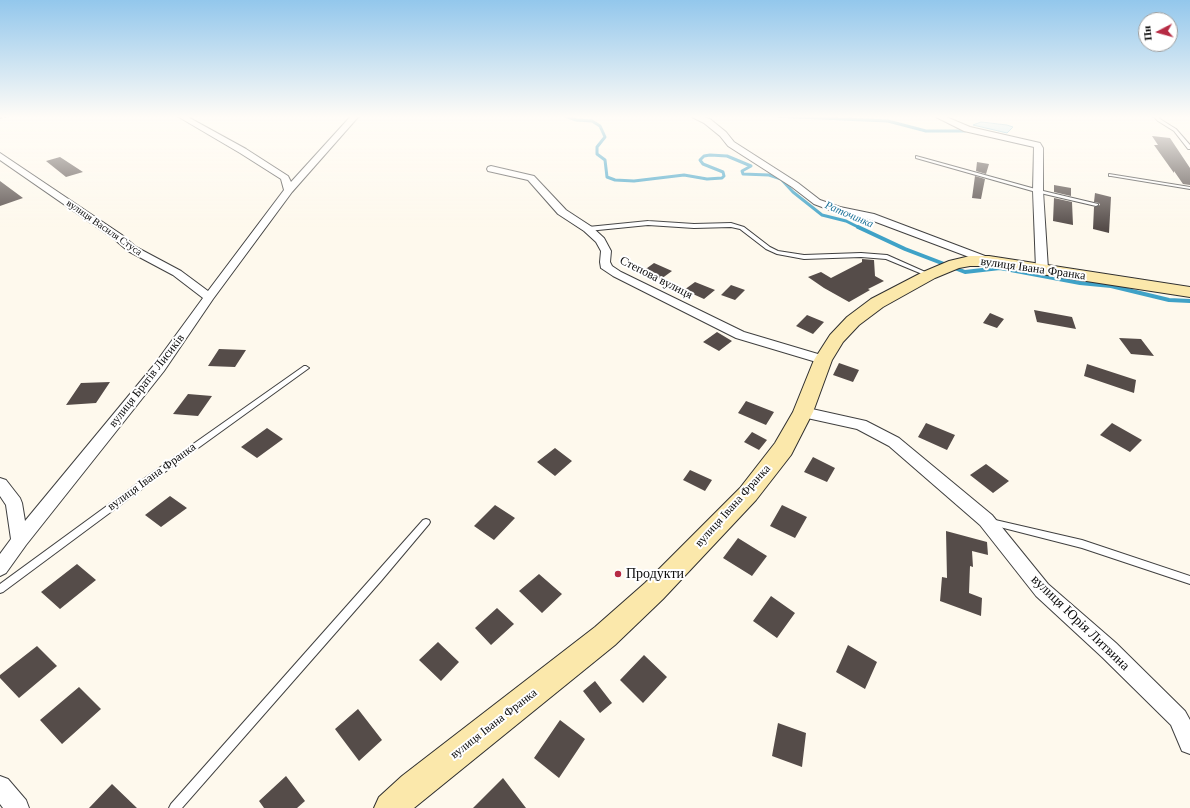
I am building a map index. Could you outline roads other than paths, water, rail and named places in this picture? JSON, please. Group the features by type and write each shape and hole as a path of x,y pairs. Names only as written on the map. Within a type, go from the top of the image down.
{"main road":[{"name":"вулиця Івана Франка","path":"390,808 413,787 605,636 654,591 748,494 783,449 803,412 823,360 836,339 853,321 877,303 941,270 970,261 989,261 1190,292"}],"street":[{"path":"247,154 285,178 289,190"},
{"name":"вулиця Братів Лисиків","path":"0,568 20,540 159,368 209,297 289,190 321,154"},
{"path":"746,154 795,185 817,202 838,210 870,216 989,261"},
{"path":"1039,154 1038,191 1042,269"},
{"name":"вулиця Василя Стуса","path":"0,156 118,237 132,249 177,273 209,297"},
{"name":"Степова вулиця","path":"491,169 531,178 562,212 588,229 600,240 606,251 606,262 608,268 617,274 740,335 823,360"},
{"name":"вулиця Юрія Литвина","path":"803,412 861,426 894,442 986,520 1042,590 1109,650 1178,718 1190,743"},
{"path":"0,484 14,503 20,540"},
{"path":"0,787 18,808"}],"lane":[{"path":"918,157 1038,191 1096,204"},
{"path":"1111,175 1190,188"},
{"path":"588,229 648,223 694,226 731,225 742,228 768,248 777,252 804,257 860,255 876,256 898,262 941,270"},
{"name":"вулиця Івана Франка","path":"0,589 155,475 306,368"},
{"path":"986,520 1082,544 1190,580"},
{"path":"175,808 426,522"}],"waterway":[{"name":"Раточинка","path":"597,154 605,160 607,177 615,180 634,181 684,175 707,179 722,178 724,176 723,172 703,164 700,160 704,156 710,155 727,156 751,166 742,171 743,174 769,175 781,179 793,192 822,215 846,221 858,227"},
{"name":"Раточинка","path":"858,227 905,249 965,272 1000,268 1080,283 1111,286 1169,300 1190,301"}],"place":[{"name":"Продукти","path":"618,574"}]}
